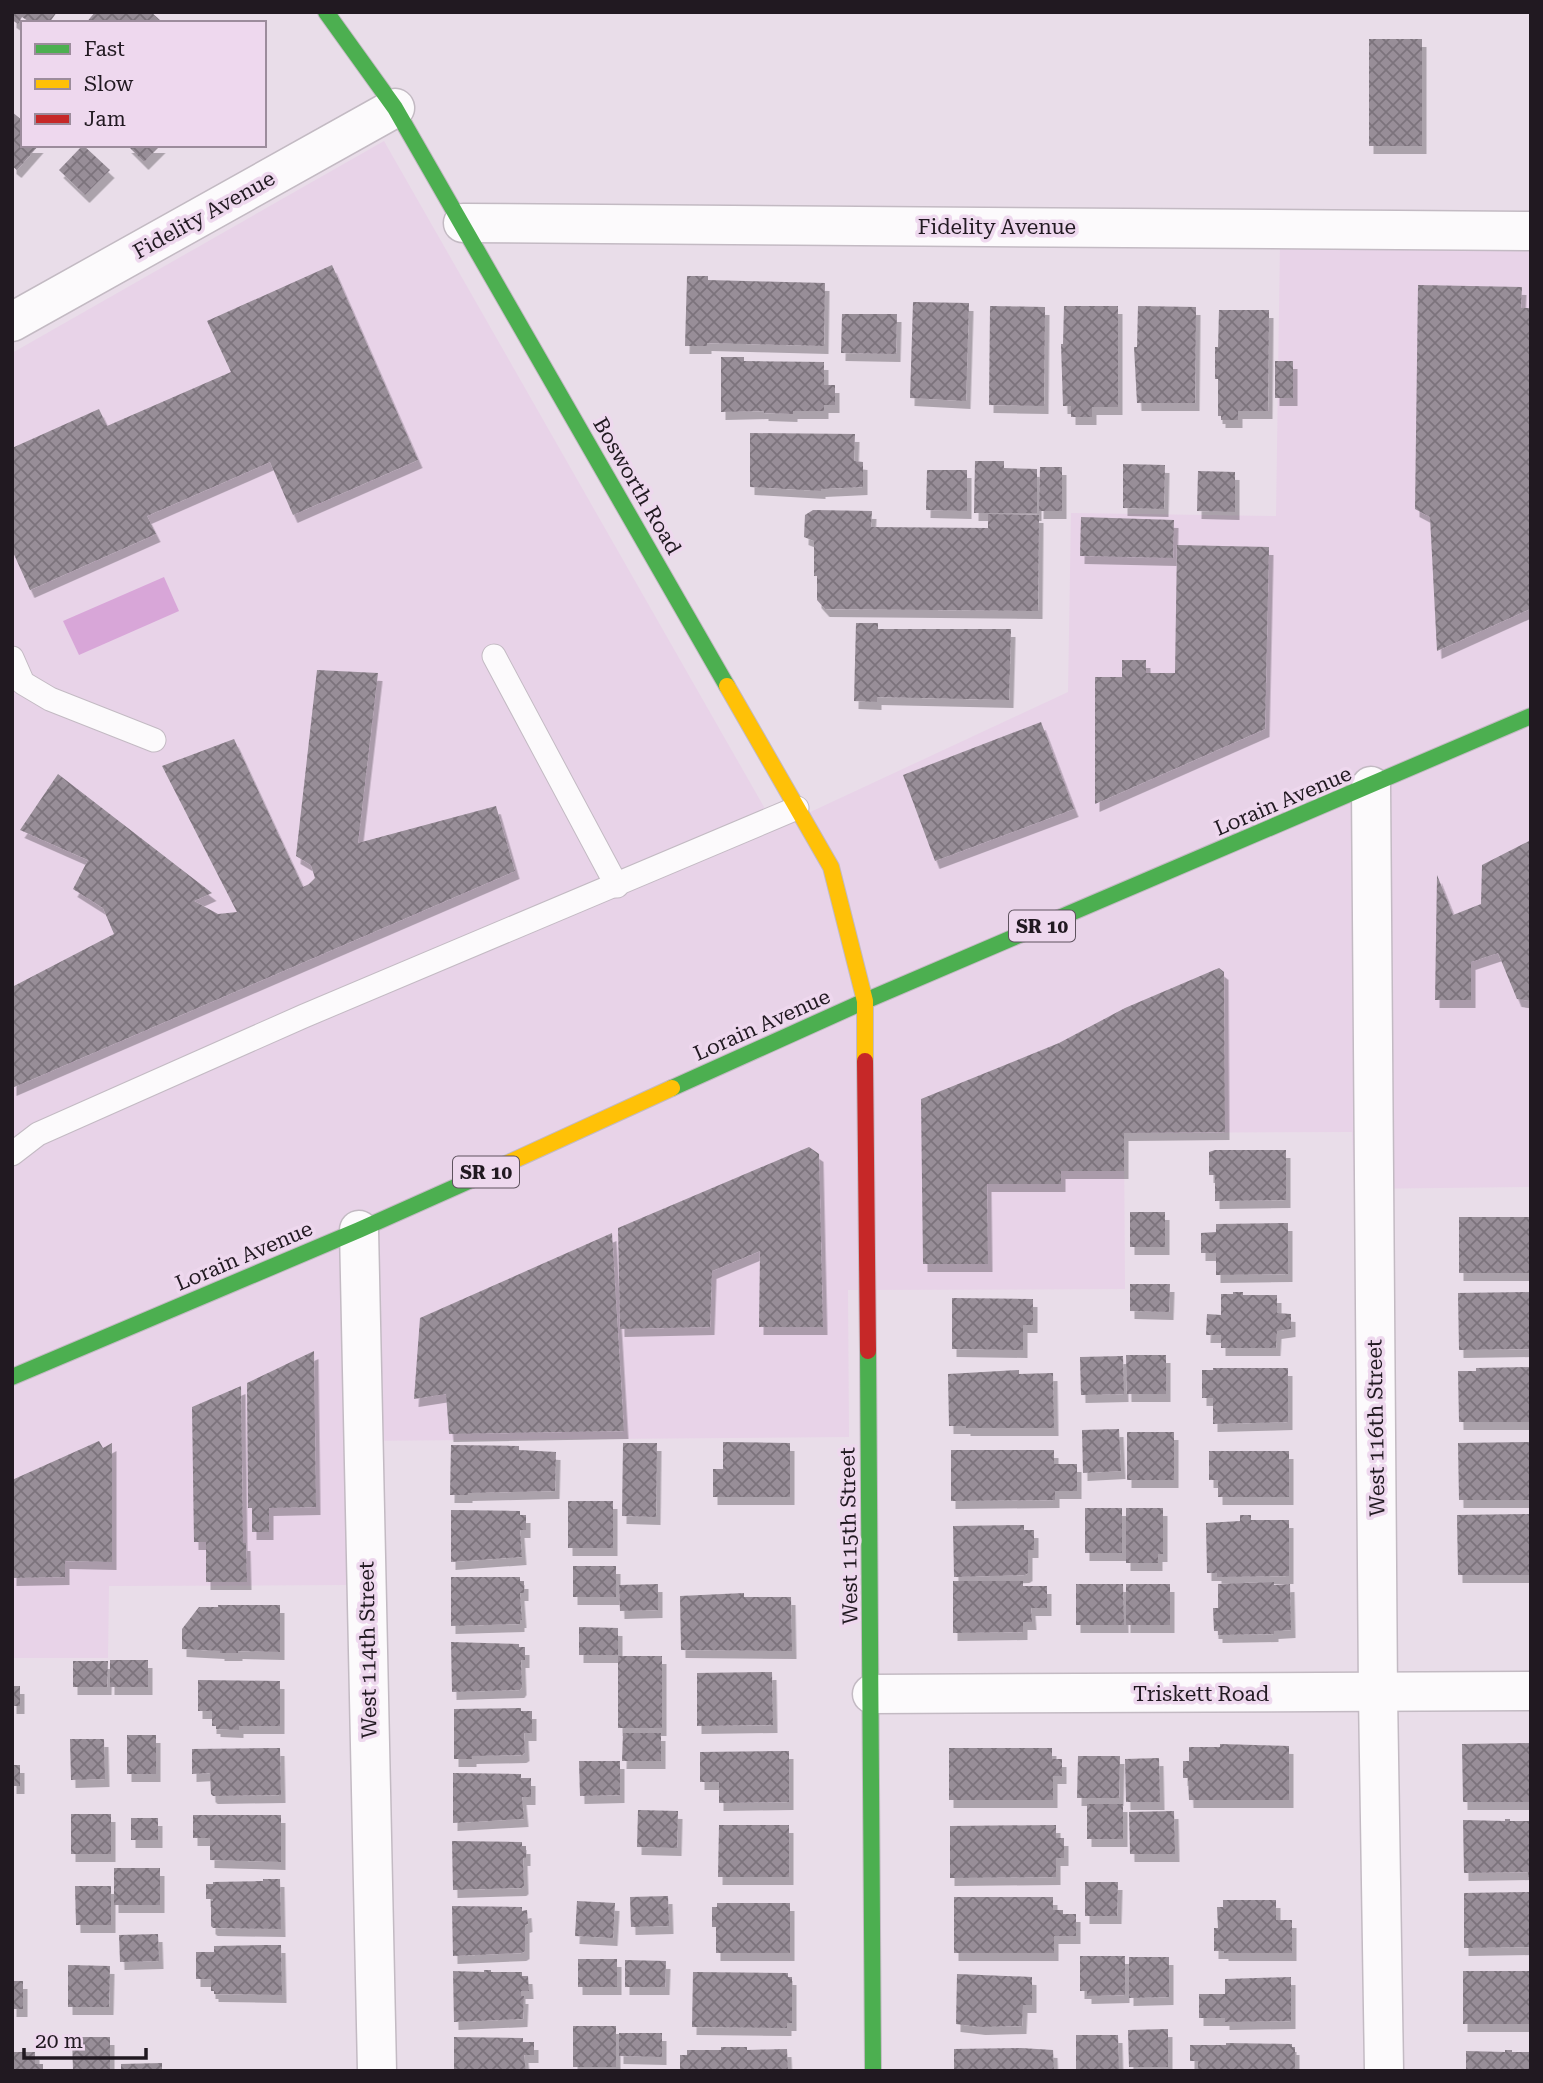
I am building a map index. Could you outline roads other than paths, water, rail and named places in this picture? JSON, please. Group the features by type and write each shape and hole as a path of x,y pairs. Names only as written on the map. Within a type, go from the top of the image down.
{"street":[{"name":"Bosworth Road","path":"326,12 395,108 463,223 831,867 865,1001"},
{"name":"Fidelity Avenue","path":"12,322 395,108"},
{"name":"Fidelity Avenue","path":"463,223 1531,231"},
{"name":"Lorain Avenue","path":"12,1377 359,1230 865,1001 1531,716"},
{"name":"West 116th Street","path":"1371,786 1378,1694 1384,2071"},
{"name":"West 115th Street","path":"865,1001 873,2071"},
{"name":"West 114th Street","path":"359,1230 377,2071"},
{"name":"Triskett Road","path":"872,1694 1378,1694 1531,1691"}],"lane":[{"path":"494,656 617,886"},
{"path":"12,658 23,683 50,699 154,740"},
{"path":"12,1154 38,1134 304,1016 797,808"}]}
